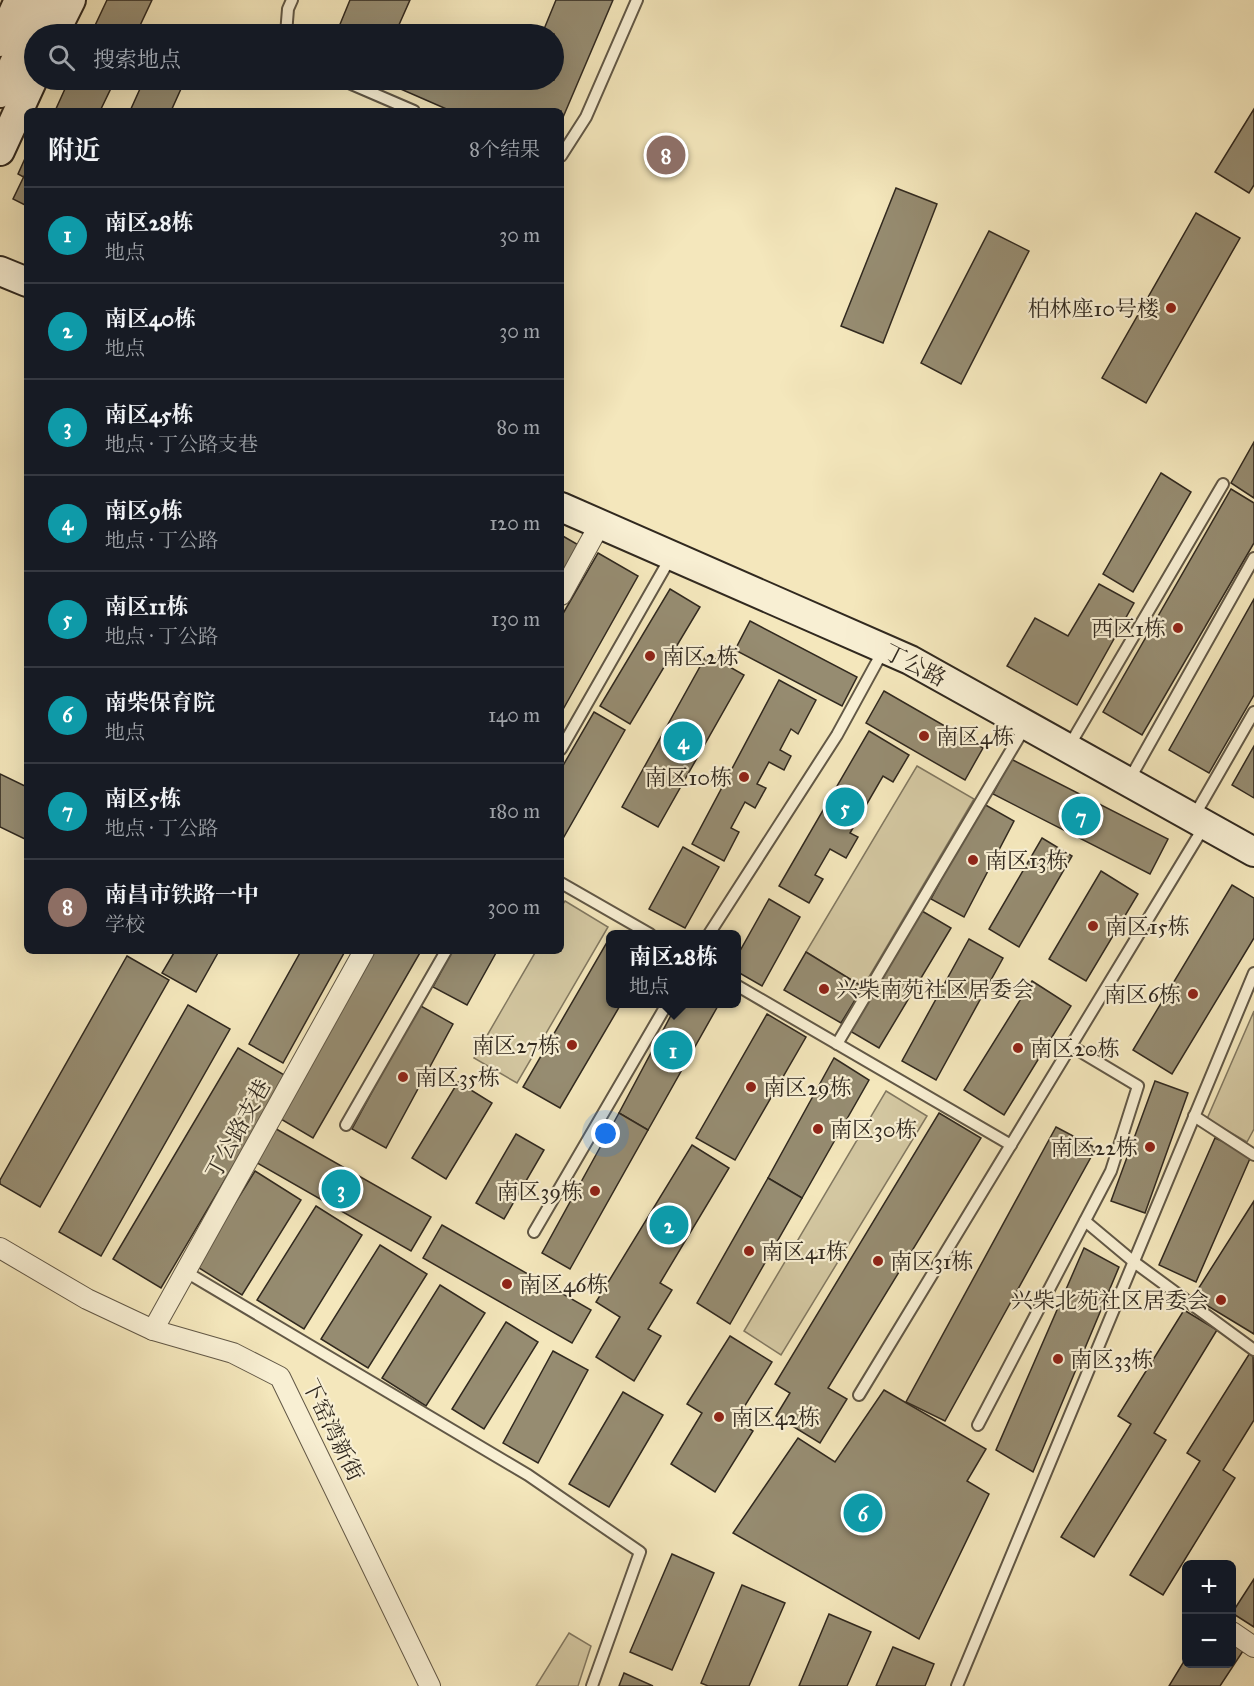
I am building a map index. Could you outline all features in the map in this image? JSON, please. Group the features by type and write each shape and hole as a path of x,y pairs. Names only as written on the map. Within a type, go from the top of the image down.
{"street":[{"path":"33,24 44,0"},
{"path":"59,24 71,0"},
{"path":"0,93 24,42"},
{"path":"0,151 28,90"},
{"path":"0,271 24,281"},
{"name":"丁公路","path":"564,508 910,660 1199,822 1253,849"},
{"path":"564,590 600,524"},
{"name":"丁公路支巷","path":"153,1330 362,954"},
{"name":"下窑湾新街","path":"0,1248 87,1299 153,1330 233,1353 280,1377 430,1686"},
{"path":"1236,1635 1254,1647"}],"lane":[{"path":"287,24 288,9 292,0"},
{"path":"564,151 586,117 637,0"},
{"path":"365,90 407,108"},
{"path":"1068,748 1223,484"},
{"path":"564,744 672,555"},
{"path":"1128,782 1254,558"},
{"path":"712,930 837,735 884,648"},
{"path":"859,1395 1071,1046 1199,822 1254,712"},
{"path":"837,1044 1027,725"},
{"path":"564,885 643,930"},
{"path":"346,1125 444,954"},
{"path":"957,1686 1254,974"},
{"path":"741,988 1011,1145"},
{"path":"534,1232 665,1008"},
{"path":"978,1425 1111,1171 1138,1086 1071,1046"},
{"path":"1194,1116 1254,1155"},
{"path":"1085,1221 1134,1262 1254,1350"},
{"path":"186,1272 528,1475 640,1552 592,1686"}],"shaded area":[{"path":"917,766 974,799 863,987 806,952"},
{"path":"564,902 608,927 517,1083 474,1058 534,954 564,954"},
{"path":"1254,1011 1254,1129 1247,1142 1207,1119"},
{"path":"886,1091 927,1116 781,1355 744,1331"},
{"path":"569,1633 591,1646 578,1686 536,1686"}],"building":[{"path":"107,0 152,0 141,24 96,24"},
{"path":"350,0 410,0 399,24 340,24"},
{"path":"556,0 613,0 564,115 564,108 444,108 403,90 564,90 564,24 546,24"},
{"path":"64,90 110,90 101,108 56,108"},
{"path":"139,90 180,90 172,108 131,108"},
{"path":"1254,109 1254,185 1249,193 1215,172"},
{"path":"24,161 24,177 18,174"},
{"path":"24,176 24,204 13,199"},
{"path":"896,188 937,204 883,343 841,326"},
{"name":"柏林座10号楼","path":"1196,213 1240,238 1146,403 1102,378"},
{"path":"989,231 1029,251 961,384 921,363"},
{"path":"1254,442 1254,498 1231,483"},
{"path":"1161,473 1191,492 1133,592 1103,574"},
{"name":"西区1栋","path":"1231,489 1254,503 1254,543 1142,735 1103,712"},
{"path":"564,537 582,547 564,579"},
{"path":"598,553 638,576 564,708 564,612"},
{"path":"1099,584 1134,603 1077,705 1007,666 1035,618 1068,636"},
{"name":"南区2栋","path":"670,589 700,607 630,724 600,706"},
{"path":"1254,599 1254,695 1209,773 1169,750"},
{"path":"750,621 857,677 842,706 735,650"},
{"path":"707,654 744,675 658,827 622,807"},
{"name":"南区10栋","path":"779,680 816,700 798,734 791,729 780,750 791,756 784,770 769,762 757,784 766,788 755,808 745,802 731,828 739,832 724,861 692,844"},
{"name":"南区4栋","path":"884,691 983,748 965,780 866,723"},
{"path":"594,712 625,730 564,837 564,764"},
{"path":"869,731 909,755 893,782 883,776 850,833 858,837 846,858 830,849 815,875 823,879 809,903 779,886"},
{"path":"1254,746 1254,798 1232,785"},
{"path":"1011,759 1168,839 1150,874 993,794"},
{"path":"0,774 24,786 24,839 0,827"},
{"name":"南区13栋","path":"982,803 1014,821 964,917 931,899"},
{"path":"1042,838 1072,856 1019,947 989,929"},
{"path":"683,847 719,867 685,928 649,909"},
{"name":"南区15栋","path":"1101,871 1138,894 1086,981 1049,959"},
{"name":"南区6栋","path":"1232,885 1254,898 1254,938 1172,1074 1133,1050"},
{"path":"769,899 800,917 762,986 741,974 741,949"},
{"path":"922,911 951,928 879,1048 850,1031"},
{"path":"969,939 1003,958 936,1080 902,1061"},
{"name":"南区27栋","path":"606,944 606,1008 619,1008 560,1108 523,1087"},
{"name":"兴柴南苑社区居委会","path":"806,952 863,987 841,1023 784,990"},
{"path":"173,954 217,954 196,992 162,973"},
{"path":"299,954 343,954 283,1063 249,1044"},
{"path":"366,954 419,954 313,1138 274,1115"},
{"path":"450,954 495,954 467,1005 433,987"},
{"path":"127,956 169,980 40,1207 0,1184 0,1180"},
{"name":"南区20栋","path":"1032,981 1071,1006 1004,1115 964,1090"},
{"path":"188,1005 230,1029 101,1256 59,1232"},
{"name":"南区35栋","path":"419,1005 453,1024 386,1148 352,1129"},
{"path":"675,1008 717,1008 648,1130 619,1113"},
{"name":"南区29栋","path":"767,1014 806,1037 735,1160 696,1138"},
{"path":"238,1048 286,1076 161,1288 113,1259"},
{"name":"南区30栋","path":"834,1058 869,1080 802,1198 768,1178"},
{"name":"南区22栋","path":"1155,1081 1188,1093 1145,1213 1111,1201"},
{"path":"458,1082 492,1103 446,1179 412,1158"},
{"name":"南区39栋","path":"619,1113 648,1130 570,1269 542,1253"},
{"name":"南区31栋","path":"939,1113 981,1138 828,1388 847,1399 820,1443 776,1416 790,1393 775,1384"},
{"path":"271,1126 431,1217 411,1251 252,1160"},
{"path":"1056,1127 1096,1148 945,1421 906,1402"},
{"path":"516,1134 544,1150 504,1219 476,1203"},
{"path":"1215,1138 1252,1154 1196,1282 1159,1265"},
{"path":"692,1145 729,1168 660,1283 672,1290 648,1329 661,1336 634,1381 596,1357 620,1317 596,1302"},
{"path":"255,1171 301,1200 242,1295 196,1266"},
{"name":"南区41栋","path":"768,1178 802,1198 730,1324 697,1303"},
{"path":"1254,1201 1254,1334 1193,1297"},
{"path":"316,1206 362,1235 304,1329 257,1300"},
{"name":"南区46栋","path":"442,1225 591,1310 572,1343 423,1258"},
{"path":"380,1245 427,1274 368,1368 321,1339"},
{"name":"南区33栋","path":"1084,1248 1119,1267 1033,1472 996,1450"},
{"path":"440,1285 485,1313 426,1406 382,1378"},
{"path":"1184,1310 1217,1330 1154,1433 1166,1440 1094,1557 1061,1537 1131,1424 1118,1416"},
{"path":"506,1322 538,1342 484,1429 452,1409"},
{"name":"南区42栋","path":"730,1336 772,1362 736,1420 753,1431 715,1492 671,1464 702,1413 687,1404"},
{"path":"1253,1348 1254,1420 1223,1470 1235,1478 1185,1560 1182,1560 1182,1564 1163,1595 1130,1575 1200,1461 1187,1453"},
{"path":"553,1351 588,1370 538,1463 503,1443"},
{"path":"884,1390 986,1449 967,1481 989,1494 919,1639 733,1533 798,1438 835,1462"},
{"path":"623,1392 663,1415 609,1507 569,1484"},
{"path":"672,1554 714,1573 672,1670 630,1652"},
{"path":"1254,1579 1254,1627 1236,1616 1236,1607"},
{"path":"742,1585 785,1603 749,1686 708,1686 701,1683"},
{"path":"829,1614 871,1632 847,1686 799,1686"},
{"path":"893,1647 934,1664 925,1686 876,1686"},
{"path":"1236,1647 1243,1651 1236,1662"},
{"path":"1182,1665 1182,1668 1232,1668 1220,1686 1169,1686"},
{"path":"624,1673 653,1686 619,1686"}],"place":[{"name":"南昌市铁路一中","path":"666,155"},
{"name":"柏林座10号楼","path":"1171,308"},
{"name":"西区1栋","path":"1178,628"},
{"name":"南区2栋","path":"650,656"},
{"name":"南区4栋","path":"924,736"},
{"name":"南区9栋","path":"683,741"},
{"name":"南区10栋","path":"744,777"},
{"name":"南区11栋","path":"845,807"},
{"name":"南区5栋","path":"1081,816"},
{"name":"南区13栋","path":"973,860"},
{"name":"南区15栋","path":"1093,926"},
{"name":"兴柴南苑社区居委会","path":"824,989"},
{"name":"南区6栋","path":"1193,994"},
{"name":"南区27栋","path":"572,1045"},
{"name":"南区20栋","path":"1018,1048"},
{"name":"南区28栋","path":"673,1050"},
{"name":"南区35栋","path":"403,1077"},
{"name":"南区29栋","path":"751,1087"},
{"name":"南区30栋","path":"818,1129"},
{"name":"南区22栋","path":"1150,1147"},
{"name":"南区45栋","path":"341,1189"},
{"name":"南区39栋","path":"595,1191"},
{"name":"南区40栋","path":"669,1225"},
{"name":"南区41栋","path":"749,1251"},
{"name":"南区31栋","path":"878,1261"},
{"name":"南区46栋","path":"507,1284"},
{"name":"兴柴北苑社区居委会","path":"1221,1300"},
{"name":"南区33栋","path":"1058,1359"},
{"name":"南区42栋","path":"719,1417"},
{"name":"南柴保育院","path":"863,1513"}]}
